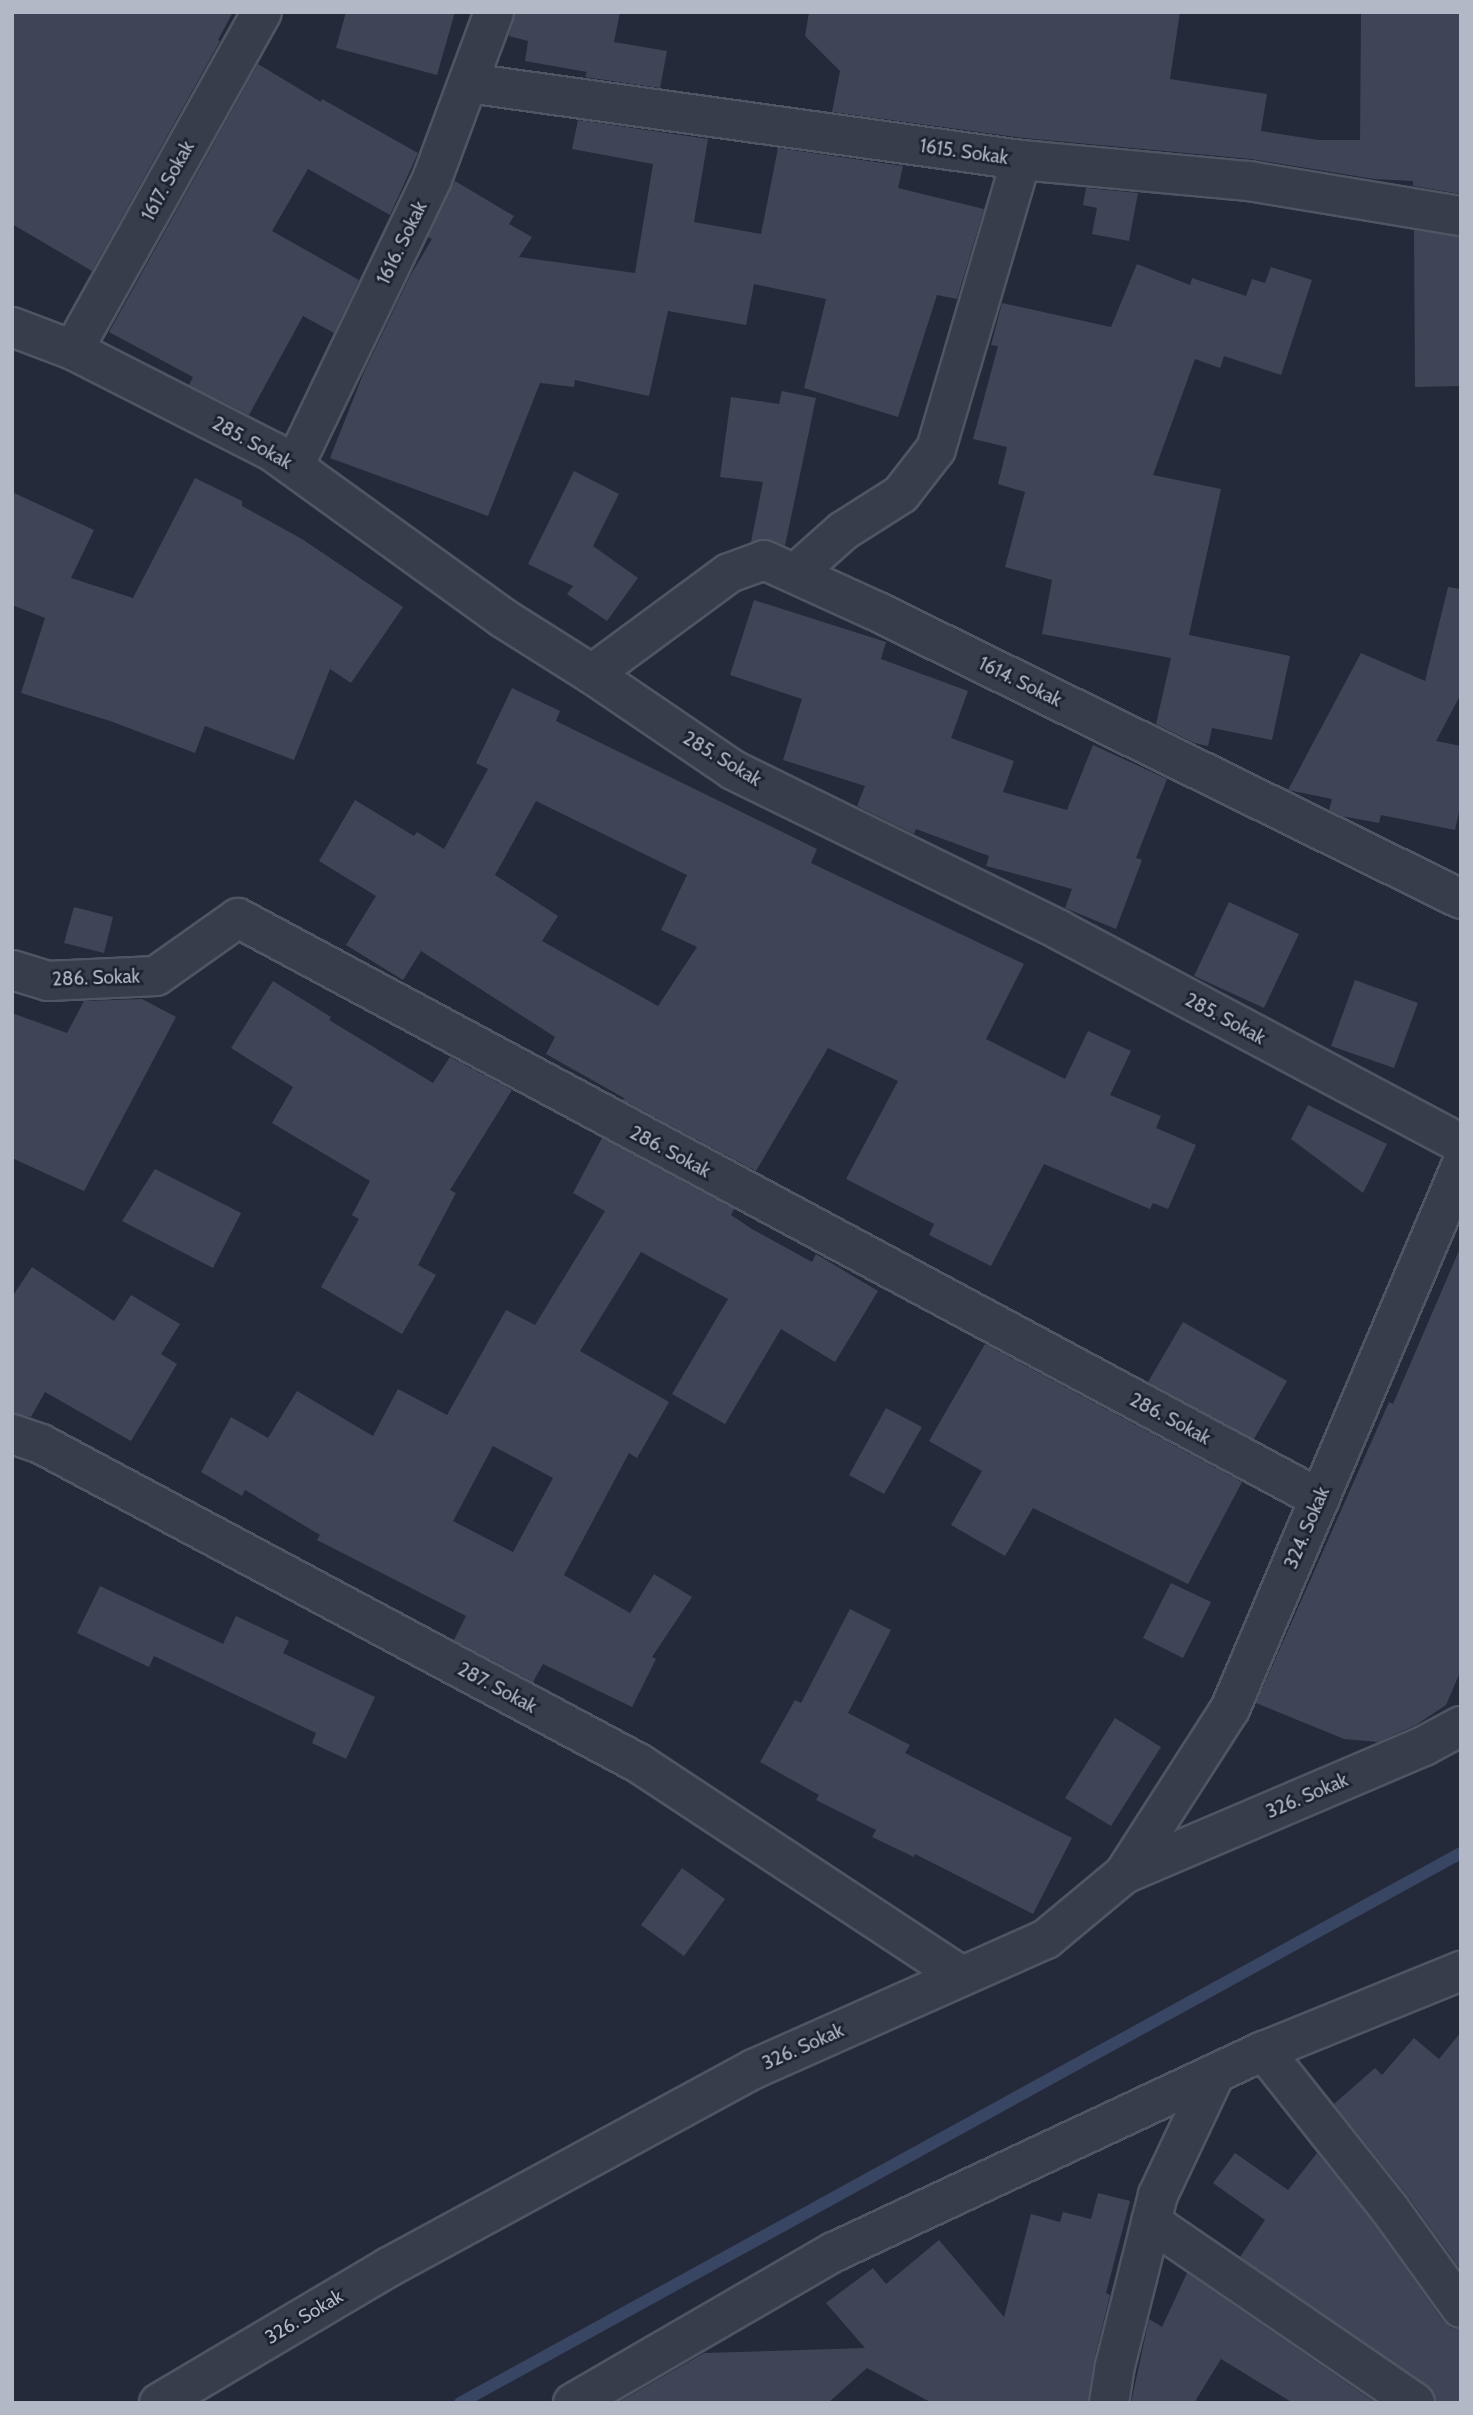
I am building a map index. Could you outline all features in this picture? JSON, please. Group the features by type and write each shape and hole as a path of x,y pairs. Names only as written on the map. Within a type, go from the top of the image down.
{"street":[{"name":"1617. Sokak","path":"73,350 262,12"},
{"name":"1616. Sokak","path":"295,467 432,180 494,12"},
{"name":"1615. Sokak","path":"468,83 1021,160 1249,181 1461,216"},
{"path":"796,573 843,531 901,494 936,449 1021,160"},
{"name":"285. Sokak","path":"12,327 73,350 274,452 503,618 592,674 733,770 1059,930 1461,1144"},
{"name":"1614. Sokak","path":"592,674 729,573 764,560 796,573 1461,899"},
{"name":"286. Sokak","path":"12,970 48,981 156,976 237,918 1320,1499"},
{"name":"324. Sokak","path":"1124,1874 1230,1709 1461,1166"},
{"name":"287. Sokak","path":"12,1434 41,1444 640,1765 961,1976"},
{"name":"326. Sokak","path":"159,2403 389,2267 741,2076 1046,1939 1124,1874 1424,1746 1461,1726"},
{"path":"573,2403 834,2252 1264,2051 1461,1971"},
{"path":"1264,2051 1390,2208 1461,2308"},
{"path":"1109,2403 1158,2195 1215,2074"},
{"path":"1151,2222 1415,2403"}],"building":[{"path":"12,12 233,12 218,40 220,41 92,271 12,224"},
{"path":"346,12 455,12 437,75 336,48"},
{"path":"515,12 620,12 614,42 667,51 660,88 585,77 587,72 525,61 528,41 509,36"},
{"path":"809,12 1180,12 1170,79 1267,94 1261,131 1318,140 1360,140 1361,12 1461,12 1461,194 1413,186 1413,181 1374,179 1251,159 1024,138 832,112 840,71 805,36"},
{"path":"258,64 321,102 322,99 418,153 390,215 308,169 272,231 359,280 334,333 303,316 249,415 189,385 193,377 109,332"},
{"path":"578,120 708,139 694,222 761,234 778,148 903,166 898,188 984,209 957,299 937,295 898,417 804,388 826,299 754,284 746,325 668,311 649,396 575,380 574,387 540,383 488,516 330,458 364,372 410,276 432,239 428,237 455,181 514,216 509,224 532,237 519,257 635,273 653,164 572,149"},
{"path":"1086,188 1138,193 1129,241 1092,234 1097,208 1083,205"},
{"path":"1414,230 1461,237 1461,386 1415,387"},
{"path":"1137,264 1190,285 1192,278 1246,296 1252,279 1265,283 1271,267 1312,280 1281,375 1224,356 1220,368 1195,359 1153,475 1221,489 1189,635 1290,656 1272,740 1212,728 1208,746 1194,743 1156,724 1171,658 1042,634 1052,580 1005,567 1025,492 998,484 1007,447 973,439 998,346 991,345 1002,303 1111,327"},
{"path":"782,391 816,398 785,546 772,540 751,542 763,482 720,477 731,397 779,404"},
{"path":"574,471 619,494 593,546 638,578 607,621 567,594 573,586 528,564"},
{"path":"195,478 242,501 242,506 302,539 403,607 351,683 330,669 294,760 205,726 195,753 110,721 21,693 45,618 12,605 12,492 94,530 71,578 133,598"},
{"path":"1448,587 1461,589 1461,694 1436,741 1461,746 1461,803 1455,830 1381,815 1379,823 1341,816 1329,810 1332,799 1288,790 1361,653 1425,681"},
{"path":"754,600 886,642 881,659 968,691 951,738 1014,761 1003,792 1067,810 1093,745 1167,779 1136,858 1142,860 1116,929 1065,908 1072,889 986,866 989,856 916,829 914,834 857,806 865,786 783,760 802,699 730,675"},
{"path":"512,688 560,711 556,721 817,849 811,863 1024,964 986,1039 1065,1079 1088,1031 1131,1051 1110,1095 1161,1116 1156,1128 1196,1145 1168,1209 1153,1203 1150,1209 1044,1164 991,1266 929,1235 934,1224 846,1179 898,1081 828,1048 756,1171 623,1100 624,1098 546,1054 555,1037 421,951 403,980 346,945 376,896 319,861 355,800 414,836 417,832 444,849 488,769 476,763","holes":["536,801 687,875 661,930 697,947 658,1006 542,941 558,916 495,875"]},
{"path":"1229,902 1299,934 1264,1008 1194,976"},
{"path":"74,907 113,917 104,953 64,943"},
{"path":"1355,980 1418,1003 1394,1068 1331,1046"},
{"path":"273,981 331,1017 329,1020 433,1083 450,1057 512,1090 450,1190 456,1193 418,1265 436,1275 402,1334 321,1287 359,1219 352,1215 370,1181 272,1123 293,1087 231,1048"},
{"path":"142,999 176,1017 84,1191 12,1158 12,1013 67,1033 84,1001"},
{"path":"1308,1105 1387,1144 1363,1193 1291,1139"},
{"path":"602,1138 734,1209 731,1215 752,1229 812,1262 816,1254 878,1291 835,1362 781,1329 725,1424 672,1394 728,1299 641,1252 580,1351 669,1402 637,1458 629,1453 564,1575 630,1613 654,1574 692,1597 652,1657 656,1659 632,1707 543,1664 533,1682 454,1640 466,1616 317,1540 320,1535 245,1490 242,1496 201,1472 231,1417 268,1438 297,1391 373,1436 398,1389 447,1415 506,1310 535,1325 605,1211 573,1193","holes":["493,1446 553,1478 513,1552 453,1521"]},
{"path":"155,1169 241,1213 213,1268 122,1221"},
{"path":"1461,1246 1461,1670 1446,1705 1416,1725 1378,1742 1344,1739 1256,1703 1389,1402 1393,1404"},
{"path":"32,1267 114,1321 131,1295 180,1324 161,1354 177,1364 131,1441 45,1392 31,1417 12,1413 12,1297"},
{"path":"1183,1322 1287,1381 1254,1439 1148,1382"},
{"path":"985,1344 1242,1482 1188,1584 1033,1508 1005,1556 951,1525 982,1471 929,1441"},
{"path":"886,1408 922,1427 884,1494 849,1475"},
{"path":"1171,1583 1211,1602 1183,1658 1143,1638"},
{"path":"100,1586 223,1644 236,1616 289,1641 283,1653 375,1697 346,1759 312,1743 316,1733 154,1656 149,1667 77,1633"},
{"path":"850,1609 891,1630 848,1713 910,1745 905,1753 1072,1838 1033,1914 915,1854 914,1857 872,1837 876,1830 816,1800 819,1795 760,1762 795,1700 801,1703"},
{"path":"1115,1718 1161,1747 1111,1826 1065,1798"},
{"path":"682,1868 725,1899 684,1956 641,1925"},
{"path":"1461,2032 1461,2270 1407,2195 1334,2104 1375,2068 1382,2075 1414,2038 1439,2059"},
{"path":"1235,2153 1288,2190 1317,2153 1372,2221 1443,2321 1451,2328 1461,2329 1461,2403 1437,2403 1434,2393 1427,2385 1240,2257 1265,2220 1213,2183"},
{"path":"1098,2193 1130,2201 1106,2293 1110,2295 1094,2361 1088,2403 932,2403 867,2368 828,2403 617,2403 704,2353 865,2348 826,2303 873,2268 886,2284 939,2240 1004,2317 1031,2214 1060,2222 1063,2212 1091,2219"},
{"path":"1187,2273 1376,2403 1293,2403 1221,2359 1194,2403 1131,2403 1149,2319 1162,2327"}],"waterway":[{"path":"460,2403 1461,1853"}]}
